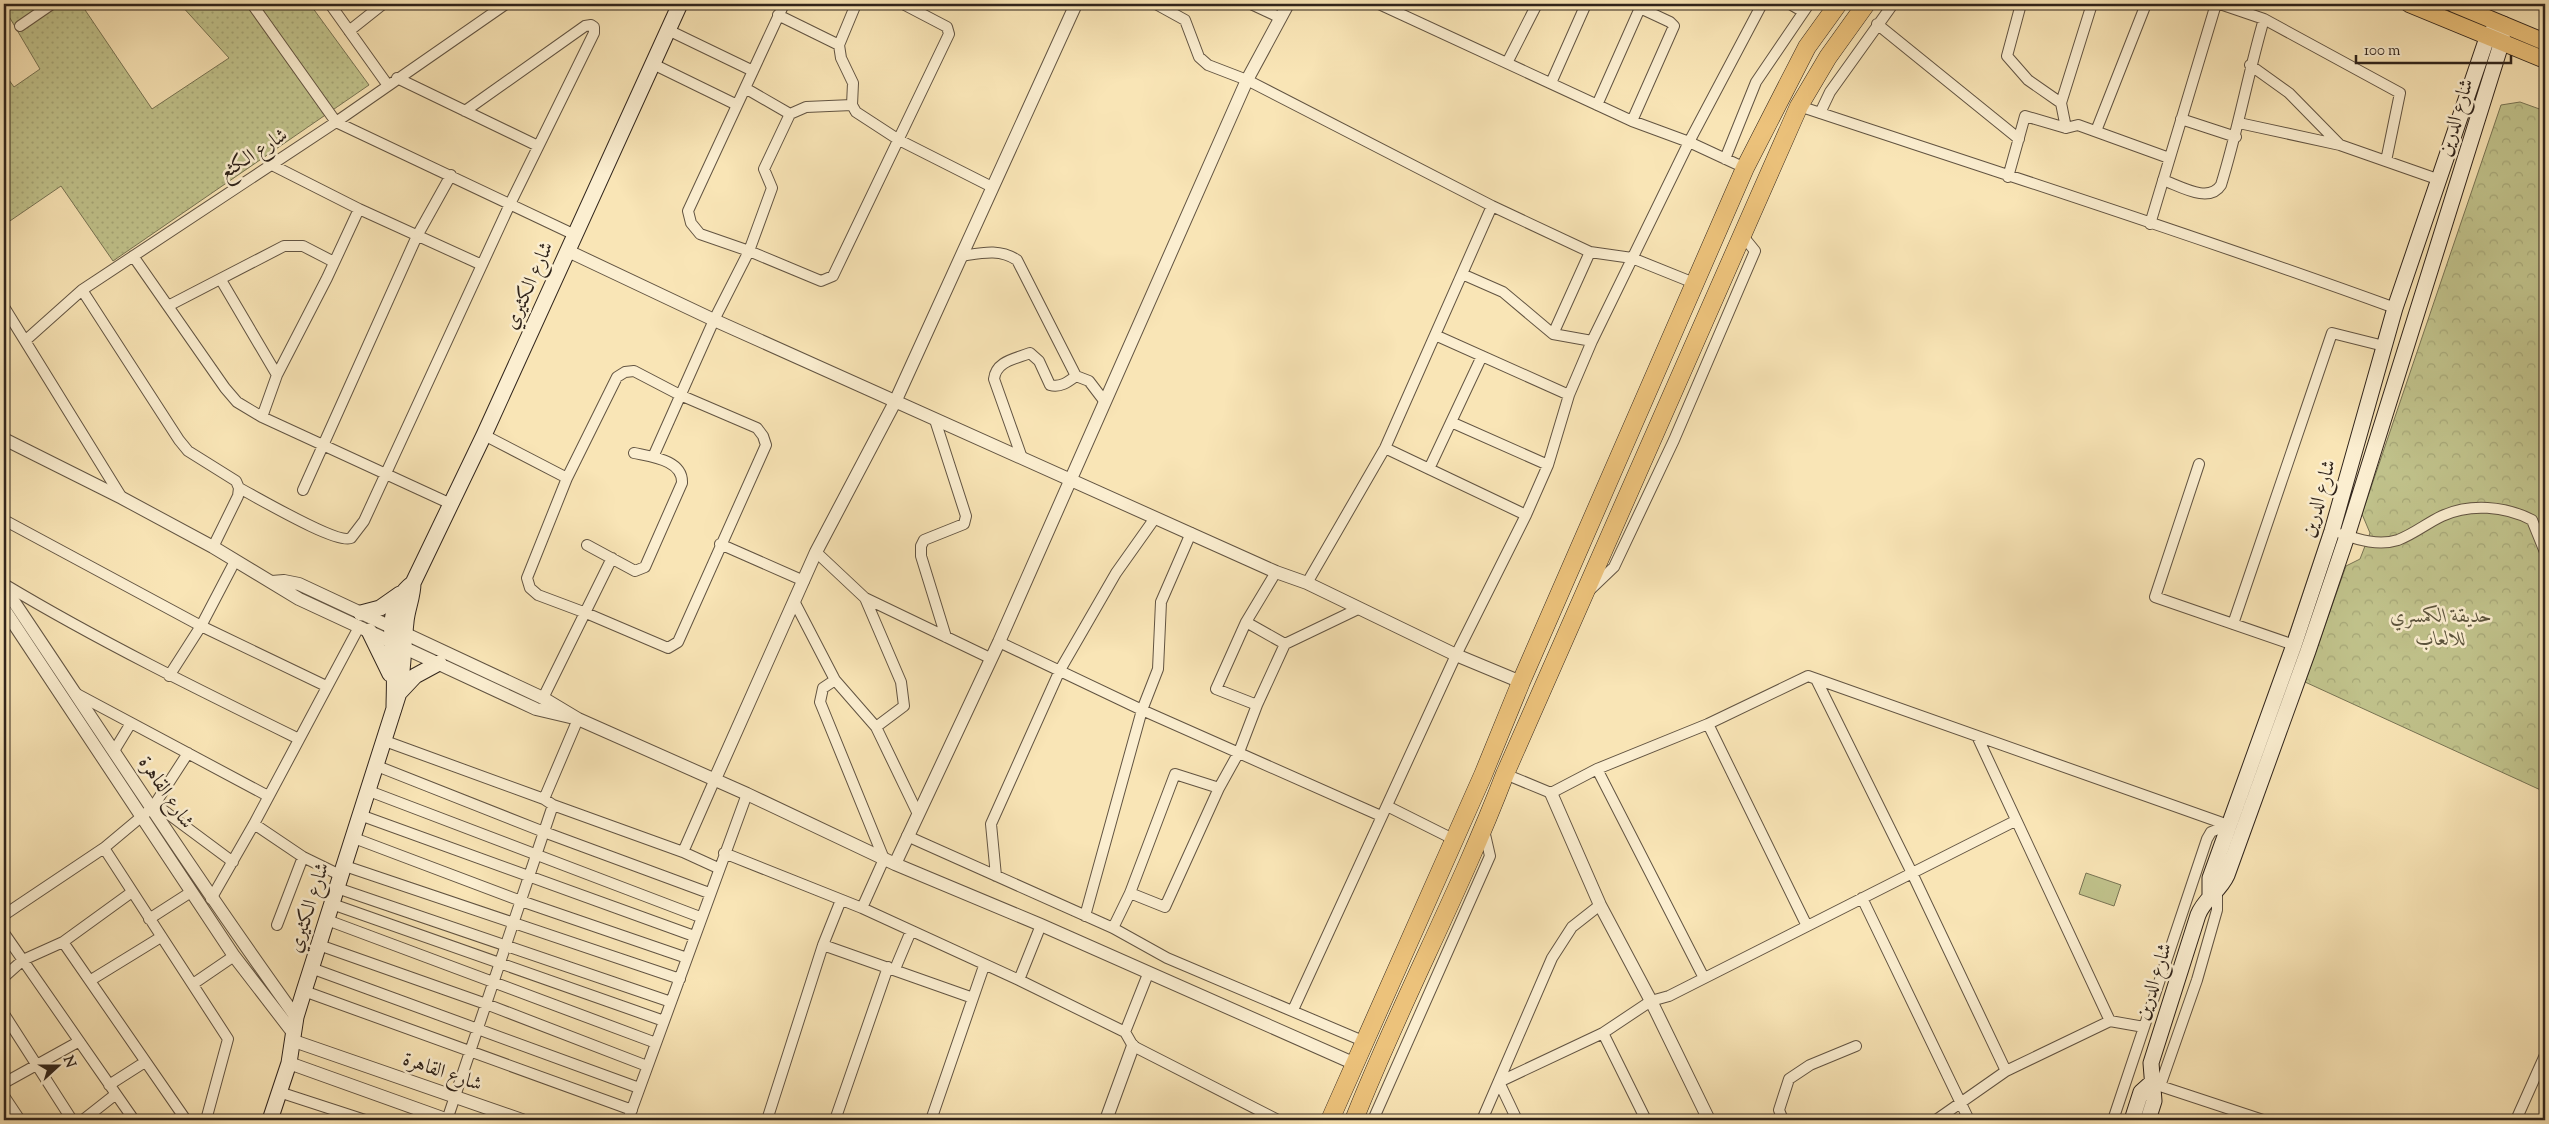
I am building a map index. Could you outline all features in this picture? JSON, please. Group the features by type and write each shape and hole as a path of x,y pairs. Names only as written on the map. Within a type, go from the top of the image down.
{"highway":[{"path":"1330,1120 1483,774 1521,682 1745,168 1807,47 1838,4"},
{"path":"1354,1120 1374,1071 1484,830 1505,774 1799,106 1828,57 1866,4"}],"main road":[{"name":"شارع الكثيري","path":"270,1120 289,1063 296,1017 385,741 395,696 398,637 394,608 407,588 451,504 484,435 680,4"},
{"path":"2409,4 2545,60"},
{"path":"2454,4 2545,42"},
{"path":"2495,38 2503,24"},
{"name":"شارع الدرين","path":"2148,1120 2154,1101 2156,1085 2150,1063 2198,915 2227,875 2235,826 2332,531 2395,308 2437,179 2495,38"},
{"name":"شارع الدرين","path":"2235,826 2308,650 2347,536 2495,38"},
{"path":"407,588 363,623 395,696 414,676 439,663"},
{"path":"2294,645 2308,650"},
{"path":"2132,1120 2141,1092 2156,1085"}],"street":[{"path":"20,26 52,4"},
{"path":"252,4 336,122 575,235"},
{"path":"330,4 387,84"},
{"path":"349,31 383,4"},
{"name":"شارع الكثع","path":"26,340 82,290 336,122 387,84 506,4"},
{"path":"784,4 688,211 691,223 700,234 749,251 821,281 833,276 949,34 947,27 903,4"},
{"path":"856,4 839,45 841,58 853,83 852,105 856,112 899,140 992,187"},
{"path":"683,852 816,552 894,402 1076,4"},
{"path":"1156,4 1185,20 1199,57 1208,65 1247,80 1492,206 1590,252 1632,258 1694,283"},
{"path":"1251,4 1281,18"},
{"path":"862,908 889,861 907,836 999,642 1247,80 1288,4"},
{"path":"1379,4 1632,121 1690,142 1745,168"},
{"path":"1507,63 1537,4"},
{"path":"1551,84 1586,4"},
{"path":"1293,1010 1456,655 1526,515 1548,465 1569,395 1592,341 1690,142 1762,4"},
{"path":"1725,159 1756,82 1806,7 1790,4"},
{"path":"1820,113 1830,92 1893,4"},
{"path":"2021,4 2007,56 2028,80 2061,103"},
{"path":"2066,128 2061,103 2092,4"},
{"path":"2096,131 2146,4"},
{"path":"2150,224 2216,4"},
{"path":"2220,4 2264,19 2400,93 2386,160"},
{"path":"1597,105 1640,6 1674,26 1632,121"},
{"path":"778,15 839,45"},
{"path":"2163,180 2208,195 2217,192 2236,137 2250,65 2264,19"},
{"path":"1877,24 2019,139"},
{"path":"239,488 293,518 346,541 351,538 364,521 510,204 594,32 591,25 585,26 465,111"},
{"path":"668,30 753,71"},
{"path":"653,64 737,105"},
{"path":"2250,65 2289,93 2340,145"},
{"path":"397,78 538,146"},
{"path":"745,88 790,114"},
{"path":"653,457 714,320 749,251 772,188 764,169 790,114 806,107 852,105"},
{"path":"1799,106 2150,224 2229,248 2395,308"},
{"path":"2008,177 2025,116 2066,128 2078,125 2169,158"},
{"path":"2181,119 2236,137"},
{"path":"2239,123 2340,145 2437,179"},
{"path":"272,165 359,209 482,265"},
{"path":"303,490 324,447 417,236 451,175"},
{"path":"1307,583 1385,448 1492,206"},
{"path":"262,417 277,375 359,209"},
{"path":"168,306 284,246 303,246 334,262"},
{"path":"568,251 894,402 1071,479 1276,572 1307,583 1456,655 1521,682"},
{"path":"961,256 998,252 1008,254 1017,260 1076,376 1089,381 1105,402"},
{"path":"1553,334 1590,252"},
{"path":"133,256 225,388 237,402 262,417 324,447 451,504"},
{"path":"1462,274 1503,292 1553,334 1592,341"},
{"path":"221,280 277,375"},
{"path":"82,290 179,440 188,451 236,481 239,488 238,496 213,547"},
{"path":"4,307 122,498"},
{"path":"2233,624 2332,333 2384,346"},
{"path":"1435,334 1569,395"},
{"path":"1022,458 994,379 995,370 1001,365 1030,353 1038,361 1050,385 1056,387 1076,376"},
{"path":"1429,469 1482,356"},
{"path":"634,371 680,394 757,428 763,436 766,445 720,544 678,642 668,648 538,595 530,588 527,578 567,478 617,377 625,372 634,371"},
{"path":"935,420 966,516 964,524 924,540 921,546 922,556 946,637"},
{"path":"1451,422 1548,465"},
{"path":"484,435 567,478"},
{"path":"4,439 122,498 213,547 235,562 272,582 299,584 363,623 543,698 578,719 747,794 889,861 1041,925 1148,974 1354,1063"},
{"path":"1385,448 1526,515"},
{"path":"587,545 635,571 645,567 682,482 682,474 677,466 653,457 634,453"},
{"path":"2199,464 2155,597 2294,645"},
{"path":"2332,531 2366,543 2396,540 2426,527 2440,516 2476,506 2520,514 2532,520 2545,552"},
{"path":"996,876 991,824 1060,670 1116,573 1155,518"},
{"path":"4,520 201,626 326,686"},
{"path":"1086,916 1142,710 1158,669 1161,602 1191,533"},
{"path":"720,544 804,581"},
{"path":"816,552 865,598 990,658"},
{"path":"543,698 612,558"},
{"path":"169,676 201,626 235,562"},
{"path":"1257,705 1216,689 1246,622 1276,572"},
{"path":"4,586 61,619 169,676 299,738"},
{"name":"شارع القاهرة","path":"4,586 114,751 154,806 211,899 296,1017"},
{"path":"865,598 901,682 904,695 904,706 876,727"},
{"path":"794,601 835,680 876,727 917,812"},
{"name":"شارع القاهرة","path":"4,609 234,956 294,1038 522,1120"},
{"path":"1130,893 1165,907 1218,788 1239,752 1257,705 1285,644 1358,609"},
{"path":"1246,622 1285,644"},
{"path":"363,623 398,637 439,663 536,709 578,719"},
{"path":"211,899 254,824 326,686 363,623"},
{"path":"999,642 1142,710 1381,816"},
{"path":"1551,793 1597,769 1708,724 1808,676 2235,826"},
{"path":"1816,679 1912,871 2006,1071"},
{"path":"835,680 823,688 820,702 889,861"},
{"path":"74,692 268,796"},
{"path":"544,799 578,719"},
{"path":"114,751 131,723"},
{"path":"1708,724 1807,926"},
{"path":"1977,736 2015,821 2110,1020"},
{"path":"385,741 683,852 718,868"},
{"path":"4,915 104,848 154,806 188,753"},
{"path":"377,766 544,832 709,893"},
{"path":"1597,769 1704,978"},
{"path":"1113,928 1130,893 1175,774 1218,788"},
{"path":"1505,774 1551,793 1600,905 1651,1000 1709,1120"},
{"path":"369,791 700,917"},
{"path":"628,1120 680,979 700,917 747,794"},
{"path":"289,1063 447,1120 553,805"},
{"path":"154,806 233,862"},
{"path":"1387,806 1453,839"},
{"path":"360,815 529,878 694,936"},
{"path":"1499,1082 1603,1033 1651,1000 1668,996 1912,871 2015,821"},
{"path":"254,824 303,857 341,877 506,945 671,1002"},
{"path":"2113,1120 2207,839 2211,832 2235,826"},
{"path":"1373,1120 1490,856 1484,830"},
{"path":"907,836 1113,928 1167,958 1364,1040"},
{"path":"354,838 521,901 687,958"},
{"path":"104,848 228,1039 206,1120"},
{"path":"724,853 862,908 984,966 1019,980 1125,1032 1133,1046 1278,1120"},
{"path":"277,925 303,857"},
{"path":"341,877 513,924 680,979"},
{"path":"4,977 23,960 63,942 132,892"},
{"path":"149,919 191,892"},
{"path":"1862,898 1969,1120"},
{"path":"766,1120 823,945 841,900"},
{"path":"332,904 664,1021"},
{"path":"1482,1120 1552,958 1572,927 1600,905"},
{"path":"327,920 656,1043"},
{"path":"1019,980 1041,925"},
{"path":"835,1120 891,968 911,931"},
{"path":"4,933 134,1120"},
{"path":"92,980 161,937"},
{"path":"63,942 92,980 145,1062 186,1120"},
{"path":"319,945 486,1004 647,1066"},
{"path":"823,945 973,998"},
{"path":"193,984 234,956"},
{"path":"931,1120 984,966"},
{"path":"311,968 639,1088"},
{"path":"1125,1032 1148,974"},
{"path":"304,991 632,1110"},
{"path":"4,1014 72,1120"},
{"path":"1936,1120 2006,1071 2110,1020 2144,1028"},
{"path":"1603,1033 1646,1120"},
{"path":"4,1084 78,1042"},
{"path":"1106,1120 1133,1046"},
{"path":"1783,1120 1779,1110 1789,1079 1810,1065 1856,1046"},
{"path":"2516,1120 2545,1055"},
{"path":"109,1085 145,1062"},
{"path":"1499,1082 1517,1120"},
{"path":"2156,1085 2263,1120"},
{"path":"279,1092 365,1120"},
{"path":"83,1120 116,1094"},
{"path":"4,1096 20,1120"}],"green space":[{"path":"4,4 81,4 152,109 229,58 180,4 303,4 312,7 369,85 113,261 61,186 4,225 4,73 14,87 40,69 4,8"},
{"name":"حديقة الكمسري للالعاب","path":"2520,102 2545,111 2545,792 2305,682 2346,566 2360,559 2370,533 2362,514 2501,105"},
{"path":"2086,873 2121,885 2114,906 2079,894"}]}
